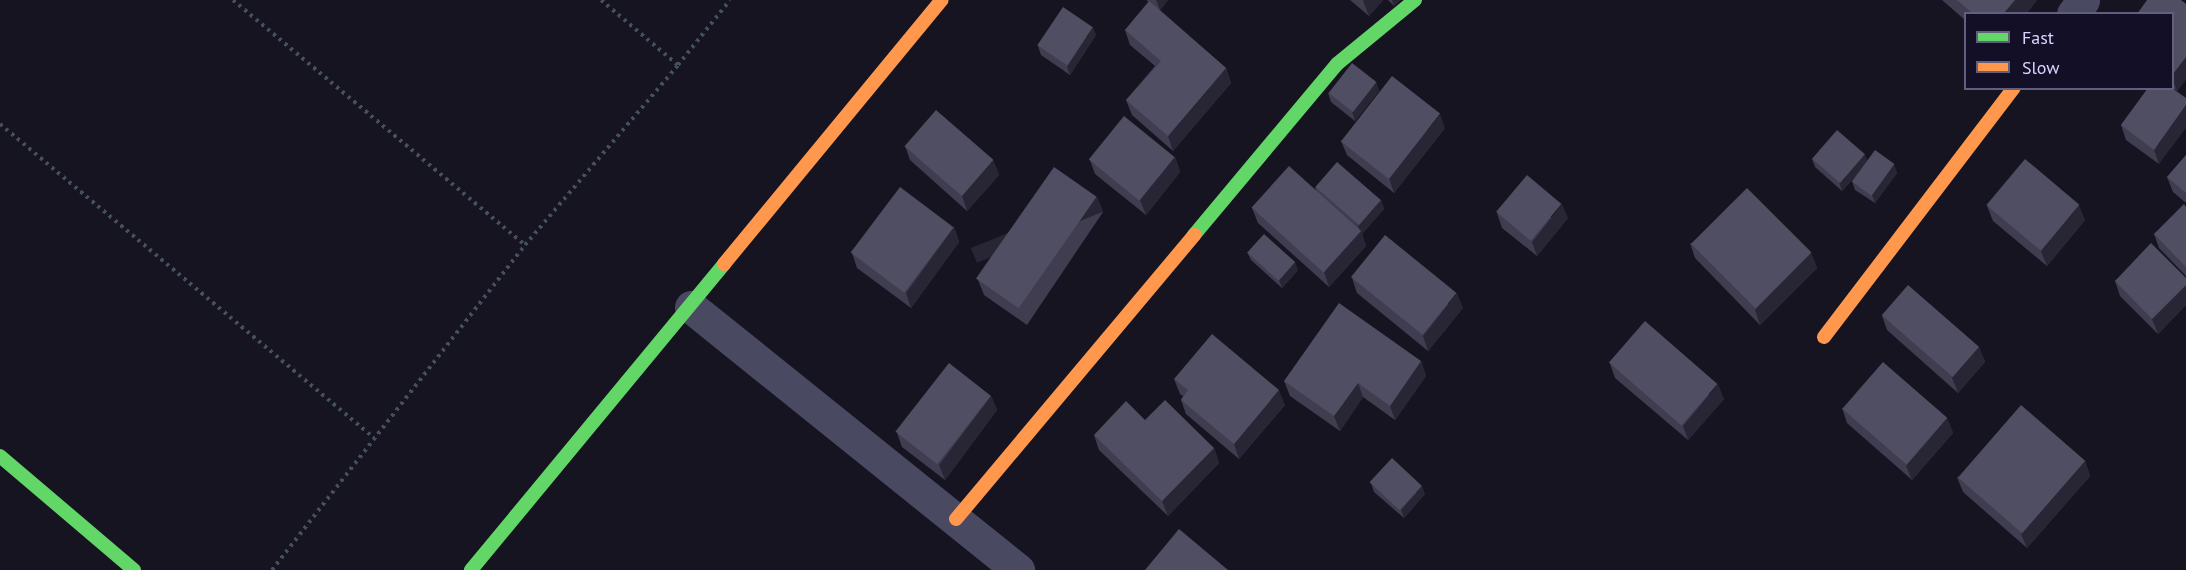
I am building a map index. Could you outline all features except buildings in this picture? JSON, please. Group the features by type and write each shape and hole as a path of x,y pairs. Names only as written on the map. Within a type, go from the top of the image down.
{"street":[{"path":"471,570 691,307 942,0"},
{"path":"956,519 1337,64 1415,0"},
{"path":"1824,337 2012,90"},
{"path":"691,307 1018,570"},
{"path":"0,456 134,570"}],"path":[{"path":"233,0 525,245"},
{"path":"601,0 678,65"},
{"path":"272,570 525,245 678,65 730,0"},
{"path":"0,124 374,438"}],"traffic: fast":[{"path":"1194,235 1337,64 1415,0"},
{"path":"471,570 724,264"},
{"path":"0,456 134,570"}],"traffic: slow":[{"path":"724,264 942,0"},
{"path":"1824,337 2012,90"},
{"path":"956,519 1194,235"}]}
